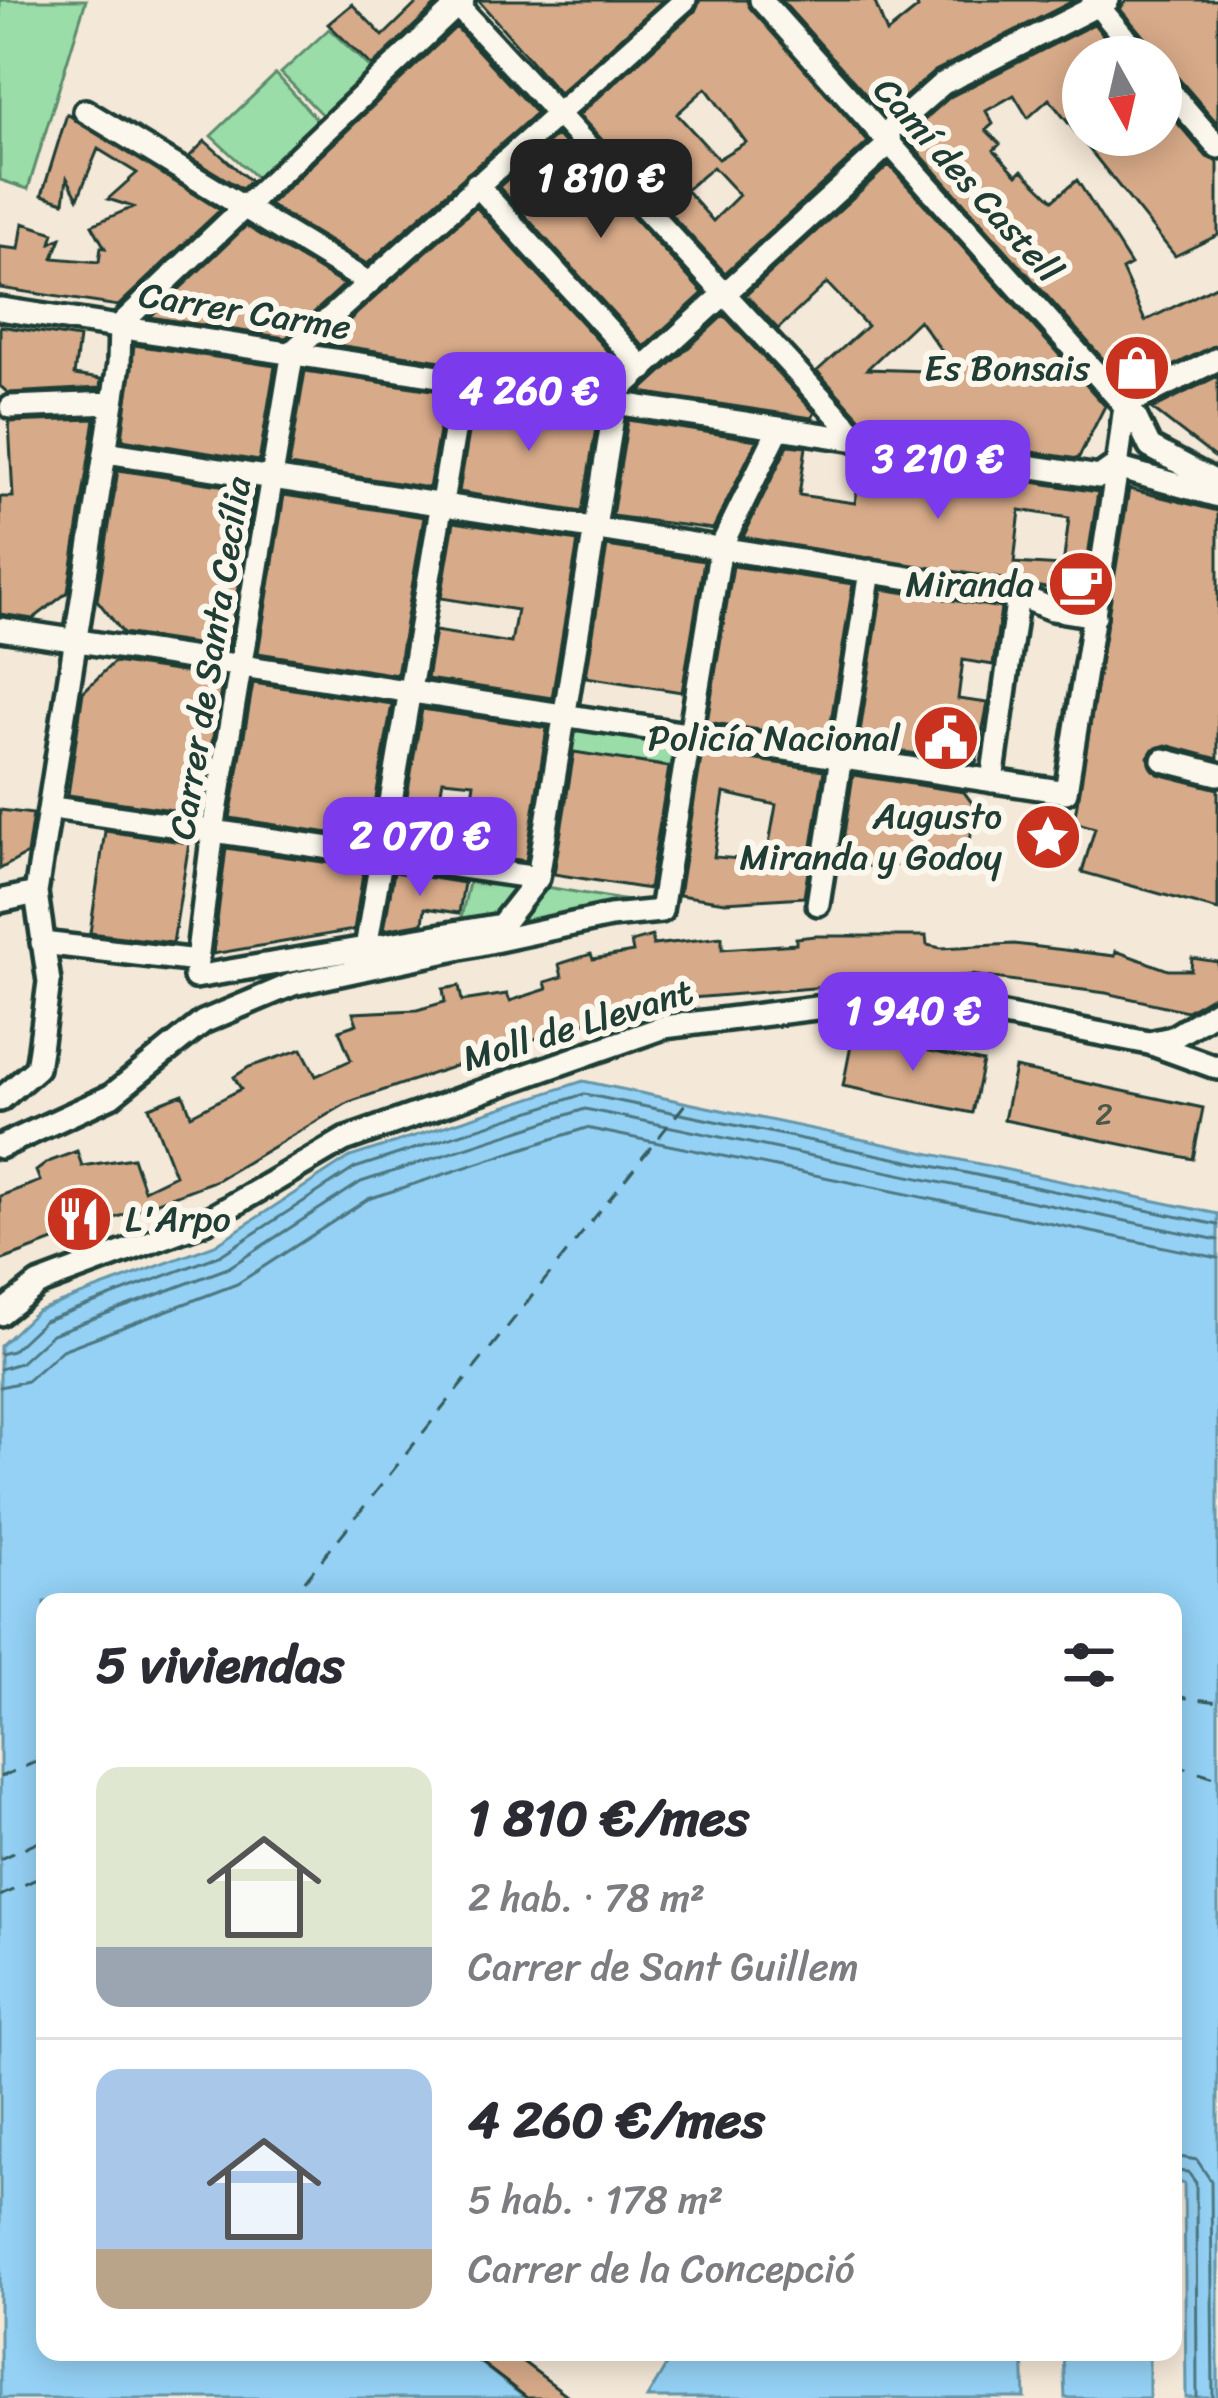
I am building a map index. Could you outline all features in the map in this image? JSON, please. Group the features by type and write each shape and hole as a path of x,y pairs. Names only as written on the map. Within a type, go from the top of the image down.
{"street":[{"path":"293,351 685,0"},
{"name":"Camí des Castell","path":"761,0 1125,405 1150,447"},
{"path":"0,1100 37,1068 49,982 36,893 106,452 120,326 457,2 861,441"},
{"path":"43,943 196,969 501,926 538,878 614,402 942,84 1100,2 1125,36"},
{"path":"1182,105 1218,147"},
{"path":"85,111 369,283"},
{"path":"476,184 644,369"},
{"name":"Carrer Carme","path":"0,309 1099,477 1116,467"},
{"name":"Carrer de Santa Cecília","path":"196,969 213,830 293,351"},
{"path":"0,629 1066,792 1125,405 1218,359"},
{"path":"367,948 463,379"},
{"path":"10,407 112,403"},
{"path":"0,1147 111,1096 203,1022 293,984 610,916 666,916 688,731 721,547 778,428"},
{"path":"1116,467 1150,447 1218,483"},
{"path":"106,452 1018,595 1052,609 1095,616"},
{"path":"1116,467 1218,496"},
{"path":"818,904 870,571"},
{"path":"987,780 1018,595"},
{"path":"1163,760 1218,774"},
{"path":"52,808 538,878"},
{"path":"0,902 36,893"},
{"name":"Moll de Llevant","path":"0,1314 38,1284 204,1222 344,1140 664,1027 783,1009 947,1009 1014,1014 1149,1043 1218,1068"},
{"path":"1149,1043 1172,1038 1218,1010"}],"green space":[{"path":"0,0 86,0 28,189 0,180"},
{"path":"329,29 373,70 324,117 281,73"},
{"path":"276,74 320,123 258,179 211,136"},
{"path":"571,724 688,736 674,767 563,751"},
{"path":"471,874 645,904 456,940"}],"water":[{"path":"583,1081 1218,1214 1218,2398 1186,2398 1182,1593 36,1593 36,2361 478,2361 525,2398 0,2398 0,1346 37,1311 215,1245 350,1157"},
{"path":"669,2361 1023,2361 1025,2398 647,2398"},
{"path":"1063,2361 1149,2361 1149,2398 1065,2398"}],"building":[{"path":"420,0 438,3 372,66 328,24 352,4 383,36"},
{"path":"478,0 663,0 559,93"},
{"path":"700,0 746,0 868,142 725,273 579,115 695,11","holes":["706,88 746,142 718,159 677,114","713,167 739,195 713,221 686,190"]},
{"path":"781,0 874,0 887,33 918,8 915,0 1075,0 935,71 884,115"},
{"path":"1127,0 1218,0 1218,124 1182,83 1182,36 1143,36 1120,9"},
{"path":"1094,24 1104,36 1070,36"},
{"path":"456,27 536,113 367,264 269,205"},
{"path":"1062,40 1062,115 1049,99 1028,118 1014,95 986,111 993,124 986,130 1000,144 994,150 1017,175 1022,170 1053,200 1077,180 1131,265 1122,270 1145,321 1218,285 1218,344 1128,387 905,137 950,97"},
{"path":"67,114 220,210 118,306 0,288 0,247 19,249 23,223 54,233 51,243 61,238 53,258 99,262 101,247 105,248 92,225 133,207 108,199 137,173 98,149 78,198 67,178 64,202 42,195"},
{"path":"1182,128 1207,157 1218,162 1218,235 1175,256 1095,156 1182,156"},
{"path":"557,135 703,293 644,347 499,187"},
{"path":"205,141 250,181 242,189 189,157"},
{"path":"889,165 1105,406 1078,459 868,427 817,371 867,326 827,283 778,329 746,295","holes":["919,320 957,372 867,369"]},
{"path":"476,207 622,367 604,386 324,343"},
{"path":"246,226 344,285 286,338 150,317"},
{"path":"724,315 815,413 812,418 640,392"},
{"path":"0,326 79,338 74,375 101,379 100,388 8,393 0,386"},
{"path":"134,345 275,366 259,461 122,439"},
{"path":"305,371 446,392 429,488 289,466"},
{"path":"1218,376 1218,460 1152,409"},
{"path":"475,397 598,416 582,512 459,492"},
{"path":"95,419 68,592 33,619 0,614 0,497 13,497 9,422"},
{"path":"628,420 757,440 713,529 612,516"},
{"path":"788,445 806,447 799,495 855,503 863,456 1098,492 1082,594 743,537","holes":["1020,510 1069,518 1063,566 1014,563"]},
{"path":"118,470 254,490 228,649 123,633 97,600"},
{"path":"1129,489 1218,511 1218,759 1166,745 1153,749 1148,757 1158,774 1218,789 1218,910 1082,872 1095,828 1074,822"},
{"path":"284,495 424,517 397,675 258,653"},
{"path":"454,522 578,541 552,698 427,679 435,631 511,643 517,610 441,598"},
{"path":"607,546 704,561 682,692 586,677"},
{"path":"733,566 853,584 828,740 707,722"},
{"path":"882,589 1001,608 993,665 963,660 958,699 988,703 976,763 858,745"},
{"path":"114,662 223,678 200,814 68,795 83,692"},
{"path":"253,683 392,704 369,839 230,818"},
{"path":"422,709 547,728 526,861 399,843","holes":["443,780 474,783 468,823 436,818"]},
{"path":"574,752 669,767 649,889 554,874"},
{"path":"702,752 824,770 804,897 725,902 679,895","holes":["724,793 776,805 766,861 714,857"]},
{"path":"853,775 964,792 975,807 969,848 950,864 839,867"},
{"path":"0,810 33,814 27,854 0,869"},
{"path":"105,831 189,843 173,943 90,933"},
{"path":"226,848 364,868 354,930 213,954"},
{"path":"394,872 464,883 459,913 425,908 423,923 384,930"},
{"path":"652,936 653,945 722,937 722,949 796,944 796,938 815,936 926,936 927,945 941,948 1014,944 1115,956 1116,951 1168,970 1191,970 1192,958 1218,962 1218,993 1187,1011 1106,993 972,975 643,1002 349,1102 217,1180 0,1261 0,1196 40,1181 36,1171 48,1162 77,1151 82,1166 133,1158 144,1190 175,1175 149,1107 183,1094 191,1115 241,1089 234,1077 249,1067 302,1049 316,1076 351,1060 339,1030 357,1024 353,1013 417,1010 445,1002 443,989 459,986 462,1001 507,994 510,1001 547,989 545,982 562,977 559,964 591,954 593,959 633,952 631,942"},
{"path":"853,1035 983,1062 972,1113 843,1086"},
{"path":"1015,1068 1203,1108 1193,1159 1004,1120"},
{"path":"479,2361 522,2361 571,2398 527,2398"}],"ferry route":[{"path":"295,1593 686,1103"},
{"path":"1182,1697 1218,1702"},
{"path":"0,1777 36,1762"},
{"path":"1182,1767 1218,1778"},
{"path":"0,1859 36,1842"},
{"path":"0,1896 36,1879"}],"place":[{"name":"Es Bonsais","path":"1137,368"},
{"name":"Miranda","path":"1081,584"},
{"name":"Policía Nacional","path":"946,738"},
{"name":"Augusto Miranda y Godoy","path":"1048,837"},
{"name":"L'Arpo","path":"79,1219"}]}
